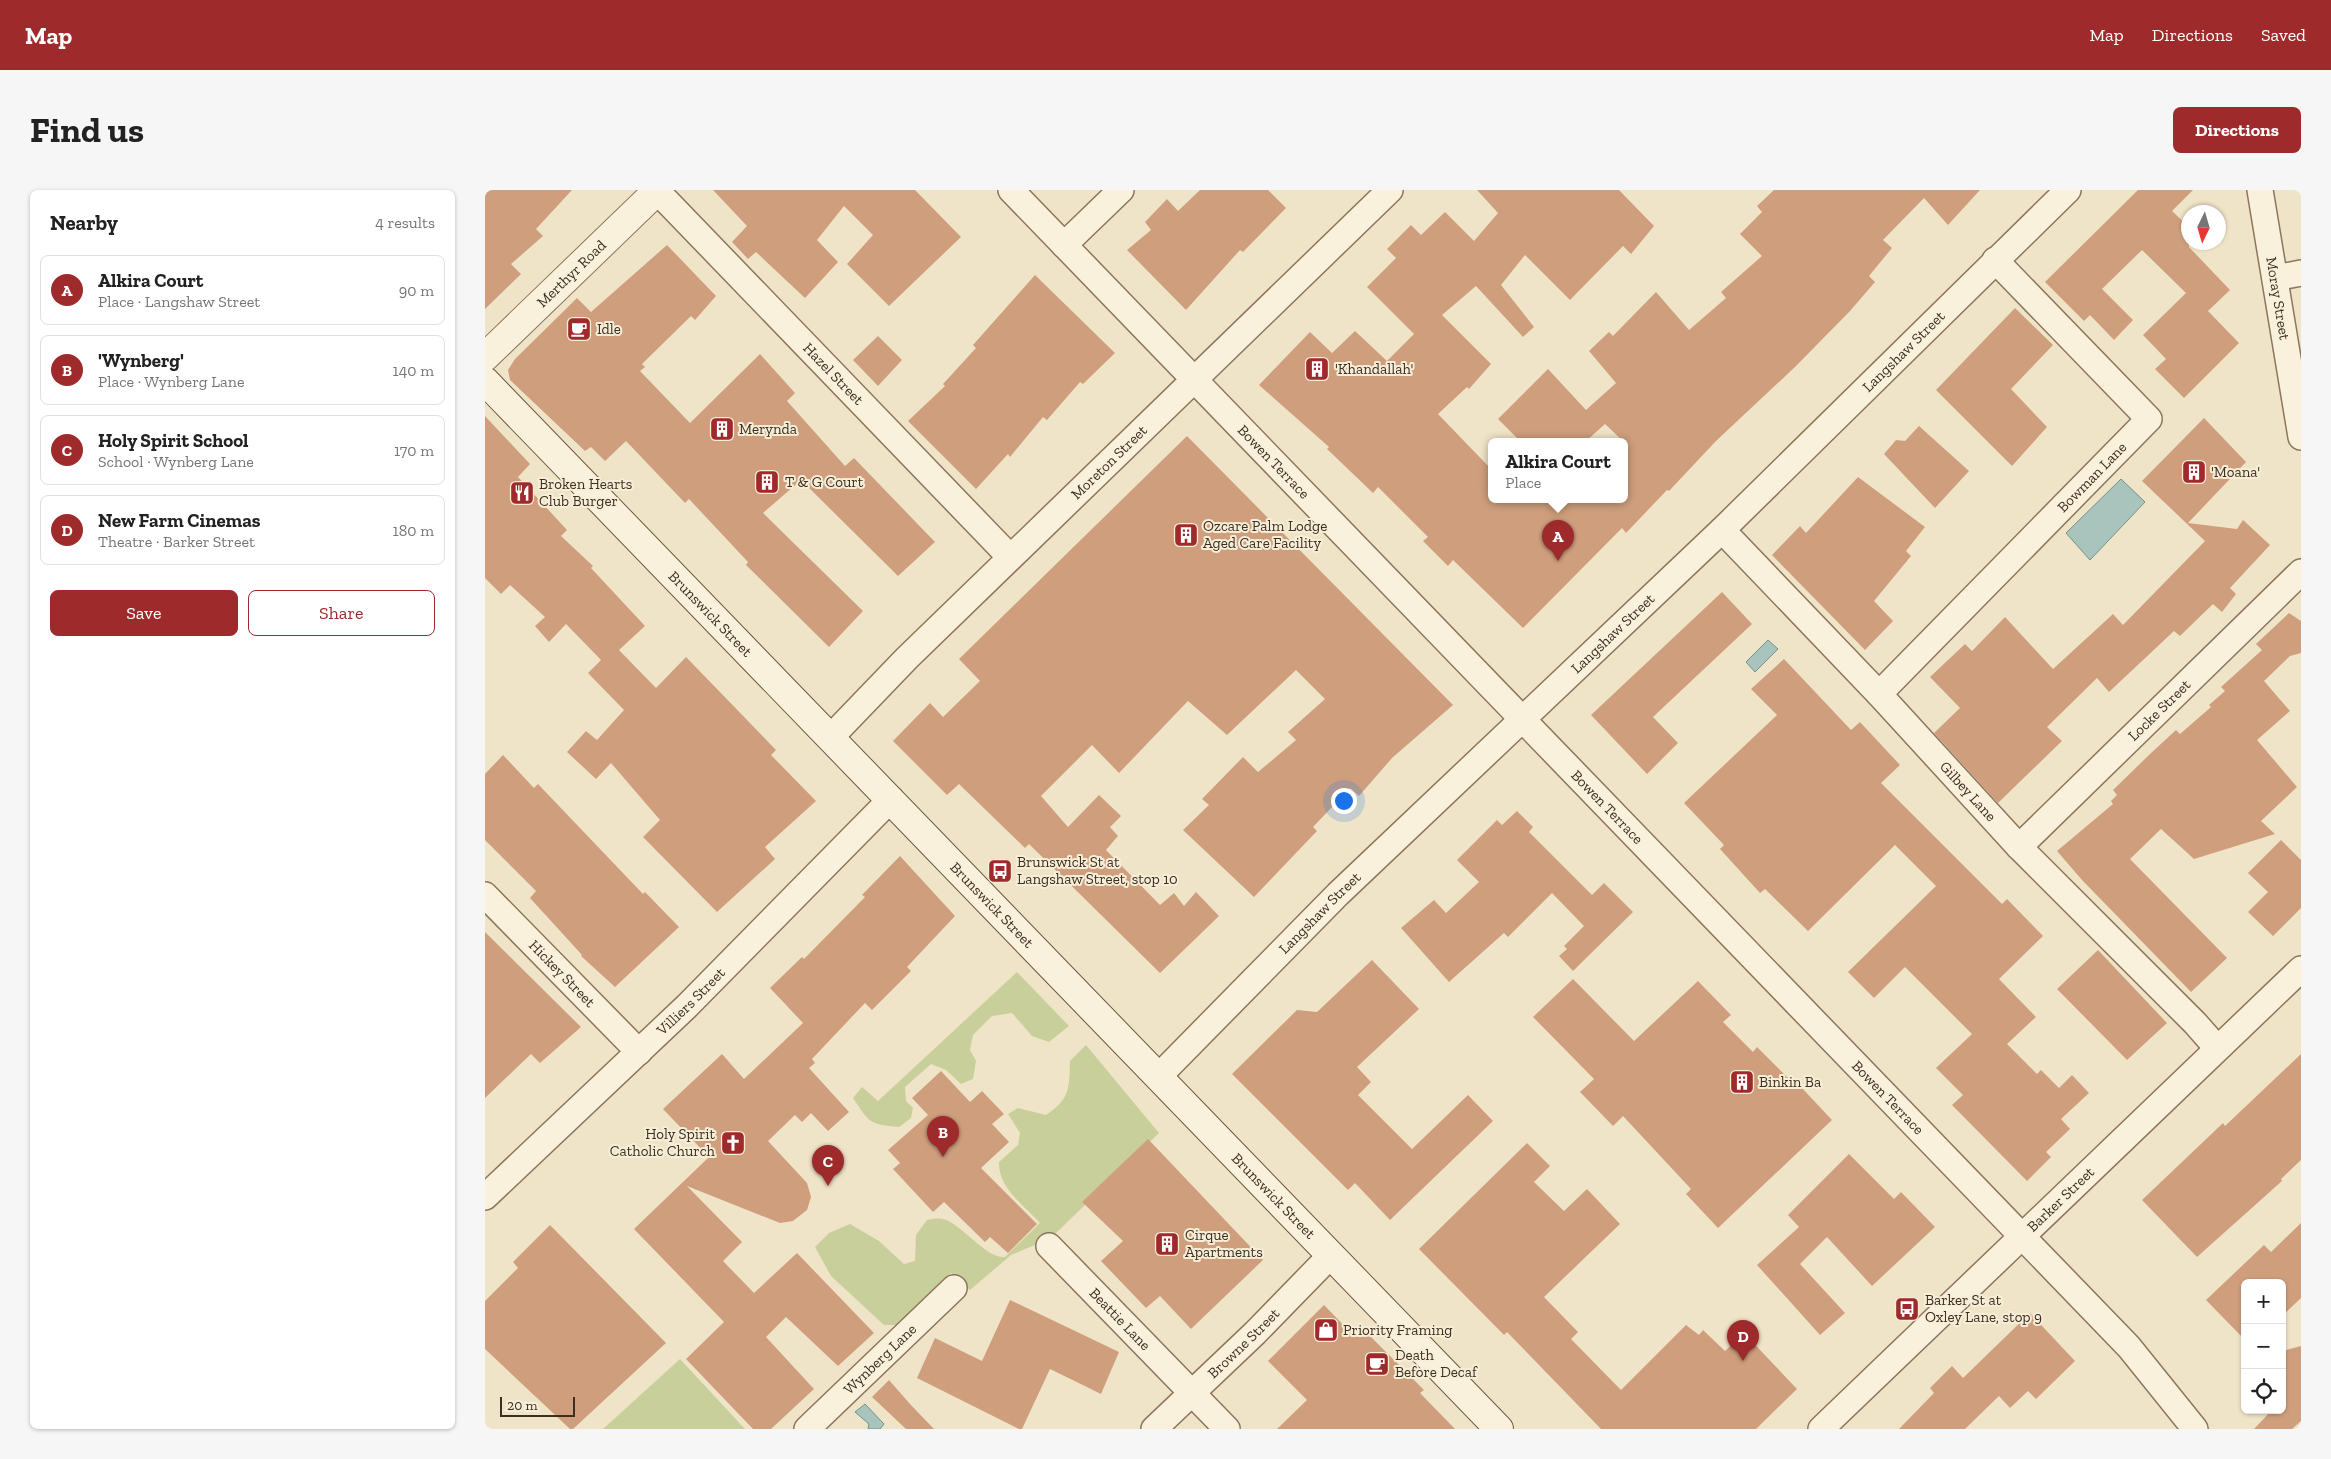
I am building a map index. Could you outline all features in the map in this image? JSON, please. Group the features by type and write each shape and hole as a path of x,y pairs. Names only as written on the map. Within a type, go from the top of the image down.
{"main road":[{"name":"Merthyr Road","path":"485,357 657,191"},
{"name":"Brunswick Street","path":"485,381 1499,1429"}],"street":[{"name":"Bowen Terrace","path":"1011,190 2129,1347 2195,1429"},
{"path":"1064,245 1121,190"},
{"name":"Moreton Street","path":"831,737 907,658 1010,557 1390,190"},
{"name":"Langshaw Street","path":"1159,1076 1338,894 1721,530 2067,190"},
{"name":"Moray Street","path":"2260,190 2301,437"},
{"name":"Hazel Street","path":"657,191 1010,557"},
{"name":"Bowman Lane","path":"1879,694 2149,419 1995,260"},
{"path":"2275,278 2301,273"},
{"name":"Gilbey Lane","path":"1721,530 1879,694 2019,847 2195,1023 2217,1048"},
{"name":"Locke Street","path":"2019,847 2301,572"},
{"name":"Villiers Street","path":"485,1197 639,1052 816,878 891,799"},
{"name":"Hickey Street","path":"485,895 639,1052"},
{"name":"Barker Street","path":"1821,1429 2301,969"},
{"name":"Beattie Lane","path":"1049,1246 1227,1429"},
{"name":"Browne Street","path":"1153,1429 1255,1333 1331,1256"},
{"name":"Wynberg Lane","path":"807,1429 954,1288"}],"green space":[{"path":"1017,972 1069,1026 1049,1042 1032,1036 1012,1013 992,1016 973,1035 970,1050 976,1061 973,1079 961,1084 946,1070 931,1064 905,1087 906,1101 913,1108 911,1118 899,1127 875,1123 863,1113 853,1098 862,1087 878,1101"},
{"path":"1086,1045 1159,1133 1051,1238 1011,1255 970,1290 951,1273 897,1325 884,1325 831,1276 815,1247 829,1233 850,1224 879,1241 904,1264 915,1261 916,1235 927,1220 943,1219 958,1227 990,1252 1005,1257 1040,1223 1007,1188 1000,1171 999,1162 1018,1145 1020,1133 1008,1114 1018,1108 1046,1115 1060,1104 1067,1093 1070,1061"},
{"path":"680,1359 745,1429 603,1429"}],"water":[{"path":"2121,479 2145,502 2090,560 2066,533"},
{"path":"1768,640 1778,649 1755,672 1746,662"},
{"path":"865,1404 884,1424 880,1429 868,1429 869,1424 855,1412"}],"building":[{"path":"485,190 572,190 536,229 543,236 511,264 521,274 485,309"},
{"path":"713,190 915,190 961,237 889,306 847,264 873,235 844,206 817,240 838,262 805,298 756,252 748,259 732,242 747,226"},
{"path":"1200,190 1268,190 1286,208 1243,252 1240,250 1186,310 1127,250 1151,230 1145,222 1167,199 1178,211"},
{"path":"1477,190 1619,190 1654,226 1631,254 1623,246 1570,300 1525,255 1501,285 1534,327 1523,337 1476,286 1442,315 1491,364 1469,389 1467,387 1438,414 1488,466 1488,503 1628,503 1628,438 1620,438 1605,424 1589,438 1517,438 1498,419 1548,369 1586,410 1616,383 1589,351 1609,332 1613,336 1656,292 1689,330 1726,298 1721,292 1762,256 1740,234 1762,212 1757,206 1774,190 1980,190 1948,225 1924,198 1883,240 1892,248 1869,276 1875,282 1850,311 1796,366 1716,441 1626,533 1622,528 1523,628 1453,560 1448,566 1423,541 1428,537 1378,487 1373,493 1327,449 1329,447 1259,385 1310,332 1332,353 1355,331 1387,361 1414,334 1367,287 1396,258 1387,249 1411,225 1421,235 1445,212 1474,241 1498,213"},
{"path":"2138,190 2193,190 2172,211 2181,219 2181,250 2192,250 2230,290 2208,311 2239,343 2184,398 2155,369 2166,359 2143,335 2186,293 2142,250 2102,289 2133,320 2114,340 2090,315 2084,321 2045,282"},
{"path":"667,245 716,296 695,320 691,316 642,364 645,367 640,371 690,423 760,354 795,393 787,401 845,466 854,458 935,542 898,576 801,480 763,513 863,611 829,647 746,565 748,562 689,499 685,503 626,441 605,461 591,447 585,451 510,380 508,370 515,359 577,298 591,312"},
{"path":"1035,275 1115,353 1083,384 1080,382 1047,420 1043,417 1010,457 1008,454 976,489 908,421 945,386 943,384 976,348 973,345"},
{"path":"2015,308 2053,345 2011,389 2047,427 2012,466 1936,390"},
{"path":"878,336 902,360 878,386 853,360"},
{"path":"485,416 530,464 518,477 567,530 561,536 593,566 591,568 645,626 619,650 656,688 686,657 776,750 771,755 816,801 765,847 775,859 717,912 643,837 660,820 611,763 596,779 567,752 586,731 597,740 624,710 588,673 601,660 566,624 549,642 535,626 545,617 510,585 501,594 485,578"},
{"path":"2204,418 2246,462 2188,523 2237,529 2243,520 2270,545 2230,588 2236,594 2222,612 2213,604 2180,636 2174,631 2109,692 2097,678 2047,727 2062,741 1998,803 1934,733 1960,708 1930,677 1965,644 1972,651 2005,617 2053,669 2113,614 2123,625 2205,541 2142,481"},
{"path":"1919,426 1969,471 1935,508 1884,454 1896,440 1905,441"},
{"name":"Ozcare Palm Lodge Aged Care Facility","path":"1187,436 1453,705 1392,758 1359,796 1350,788 1313,827 1317,831 1254,897 1183,830 1209,805 1202,799 1243,757 1258,772 1296,740 1288,732 1325,699 1296,670 1227,735 1188,701 1119,773 1092,745 1041,796 1068,827 1099,795 1121,816 1110,827 1118,836 1106,850 1160,905 1174,893 1184,906 1196,892 1219,916 1160,973 1029,844 1025,848 959,784 947,795 893,741 930,703 943,717 980,681 959,659"},
{"path":"1858,477 1925,527 1906,551 1911,556 1874,601 1893,621 1865,650 1772,555 1800,526 1806,533"},
{"path":"1722,592 1752,624 1653,717 1678,743 1647,774 1591,715"},
{"path":"2289,613 2301,621 2301,653 2290,656 2264,681 2290,711 2257,740 2297,787 2261,821 2275,834 2194,859 2161,829 2130,859 2227,958 2191,992 2082,880 2057,851 2113,804 2111,801 2117,795 2113,790 2150,754 2176,730 2180,734 2211,707 2209,705 2225,691 2221,687 2262,650 2256,644"},
{"path":"1784,659 1851,730 1860,722 1900,765 1881,783 2002,904 2007,899 2043,936 1999,979 2036,1017 2007,1044 2037,1074 2041,1070 2059,1088 2072,1075 2089,1093 2061,1119 2070,1129 2046,1152 2051,1157 2027,1181 1952,1105 1963,1095 1936,1068 1972,1034 1905,967 1874,998 1848,972 1936,886 1895,845 1808,931 1765,889 1760,893 1720,849 1724,845 1684,803 1777,715 1751,689"},
{"path":"503,755 534,788 538,784 643,894 645,892 679,927 615,987 581,956 530,898 536,891 485,840 485,774"},
{"path":"1517,811 1533,827 1529,832 1592,895 1604,883 1633,912 1573,971 1559,956 1567,949 1564,946 1584,926 1552,893 1508,937 1504,933 1449,982 1401,928 1434,900 1446,913 1479,882 1457,860 1497,820 1502,825"},
{"path":"2281,840 2301,860 2301,908 2273,936 2248,912 2268,892 2248,873"},
{"path":"900,856 955,916 907,967 911,971 872,1010 865,1003 812,1059 815,1063 809,1068 849,1112 828,1131 811,1113 802,1122 795,1115 768,1141 807,1183 811,1197 807,1210 793,1221 780,1223 687,1186 742,1242 723,1261 754,1293 797,1253 874,1333 838,1366 786,1317 766,1337 814,1389 771,1429 753,1429 686,1359 724,1322 634,1229 709,1157 663,1109 722,1054 744,1079 803,1023 770,988 802,957 804,959 865,897 862,895"},
{"path":"485,932 581,1027 540,1063 531,1054 485,1098"},
{"path":"2098,950 2167,1023 2127,1060 2057,989"},
{"path":"1372,960 1419,1009 1357,1067 1371,1082 1358,1095 1412,1149 1468,1095 1493,1121 1390,1220 1355,1183 1348,1190 1232,1074 1297,1010 1317,1012"},
{"path":"1573,979 1634,1041 1698,981 1731,1015 1723,1022 1753,1052 1757,1047 1799,1089 1801,1087 1832,1120 1718,1228 1686,1194 1691,1189 1623,1116 1613,1126 1580,1092 1594,1079 1533,1017"},
{"path":"2301,1054 2301,1160 2281,1179 2282,1181 2197,1257 2142,1200 2223,1123 2225,1126"},
{"path":"941,1071 970,1102 982,1091 1004,1114 992,1124 1009,1142 981,1168 1037,1224 1008,1253 990,1237 985,1242 944,1202 933,1212 893,1169 900,1163 888,1150 928,1115 912,1098"},
{"path":"1148,1139 1263,1260 1191,1329 1160,1296 1146,1308 1101,1261 1123,1241 1082,1202"},
{"path":"1527,1143 1550,1166 1534,1182 1564,1211 1587,1189 1620,1224 1544,1297 1578,1332 1571,1339 1621,1390 1686,1325 1699,1335 1703,1330 1725,1351 1744,1333 1797,1389 1756,1429 1601,1429 1507,1332 1504,1335 1419,1249"},
{"path":"1849,1154 1894,1199 1901,1192 1935,1227 1872,1286 1827,1237 1800,1264 1845,1313 1820,1335 1757,1265 1799,1227 1788,1215"},
{"path":"2301,1223 2301,1298 2286,1312 2286,1279 2241,1279 2241,1336 2206,1300 2264,1245 2271,1252"},
{"path":"550,1225 666,1343 573,1429 570,1429 485,1349 485,1301 518,1268 513,1262"},
{"path":"1010,1300 1119,1352 1101,1394 1050,1369 1022,1429 1019,1429 917,1378 935,1338 982,1361"},
{"path":"1324,1305 1355,1337 1363,1329 1424,1390 1420,1393 1455,1429 1277,1429 1307,1400 1268,1361"},
{"path":"2030,1313 2075,1361 2036,1399 2028,1391 2010,1408 1999,1396 1965,1429 1899,1429 1934,1393 1930,1388 1952,1366 1963,1378"},
{"path":"2301,1346 2301,1421 2292,1429 2254,1429 2268,1414 2286,1414 2286,1350"},
{"path":"889,1380 934,1429 906,1429 872,1397"}],"place":[{"name":"Idle","path":"579,329"},
{"name":"'Khandallah'","path":"1317,369"},
{"name":"Merynda","path":"722,429"},
{"name":"'Moana'","path":"2194,472"},
{"name":"T & G Court","path":"767,482"},
{"name":"Broken Hearts Club Burger","path":"522,493"},
{"name":"Ozcare Palm Lodge Aged Care Facility","path":"1186,535"},
{"name":"Alkira Court","path":"1558,561"},
{"name":"Brunswick St at Langshaw Street, stop 10","path":"1000,871"},
{"name":"Binkin Ba","path":"1742,1082"},
{"name":"Holy Spirit Catholic Church","path":"733,1143"},
{"name":"'Wynberg'","path":"943,1157"},
{"name":"Holy Spirit School","path":"828,1186"},
{"name":"Cirque Apartments","path":"1167,1244"},
{"name":"Barker St at Oxley Lane, stop 9","path":"1907,1309"},
{"name":"Priority Framing","path":"1326,1330"},
{"name":"New Farm Cinemas","path":"1743,1361"},
{"name":"Death Before Decaf","path":"1377,1364"}]}
